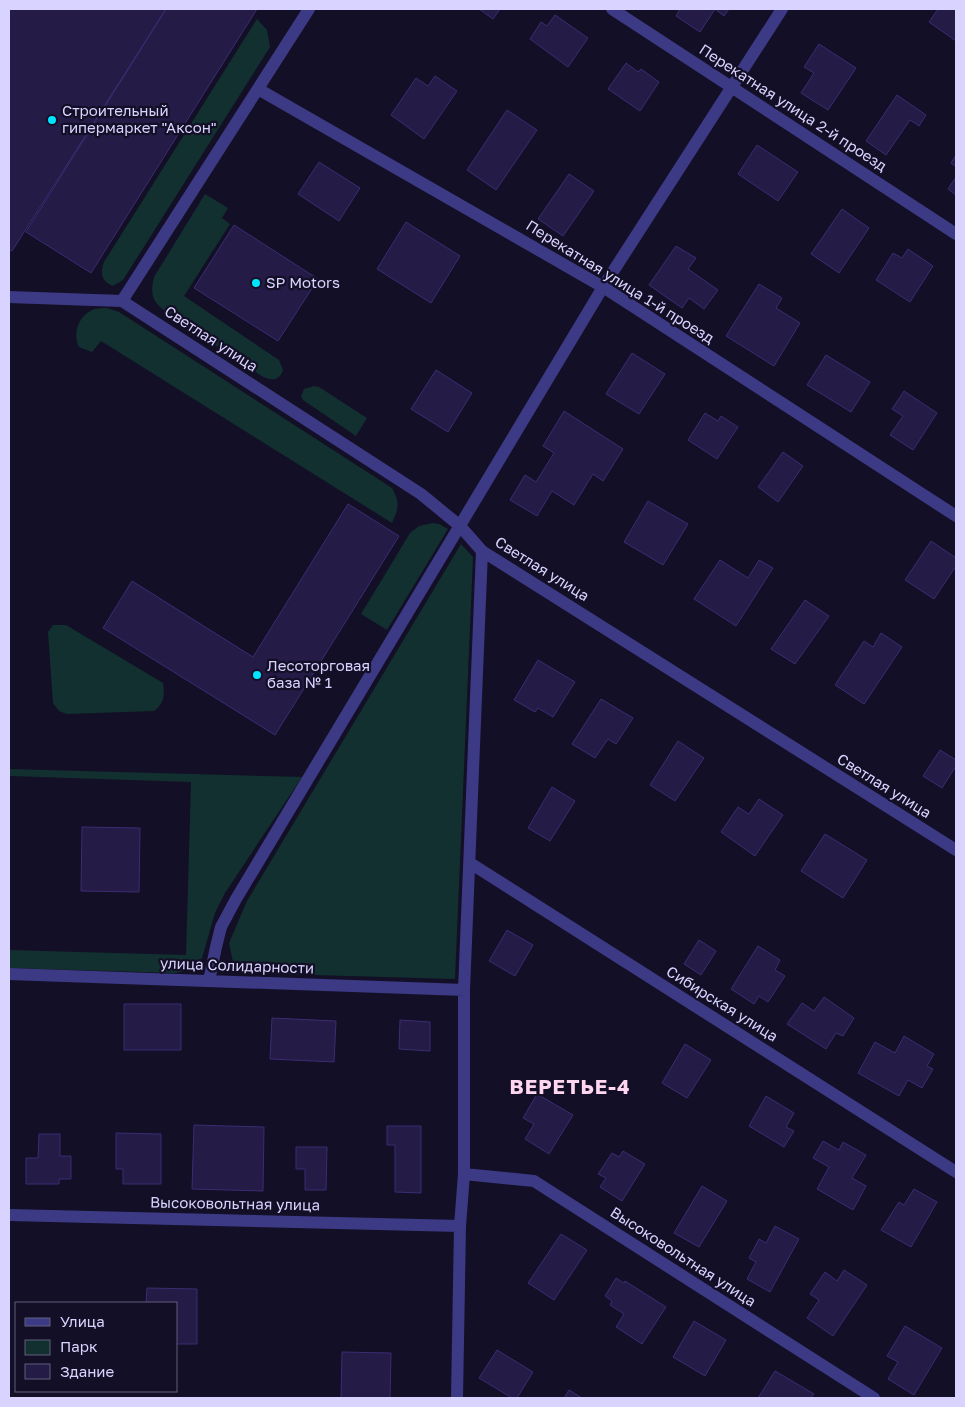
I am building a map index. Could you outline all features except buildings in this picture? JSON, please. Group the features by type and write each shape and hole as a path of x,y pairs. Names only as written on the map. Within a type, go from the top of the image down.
{"street":[{"path":"9,297 122,301 309,9"},
{"name":"Перекатная улица 2-й проезд","path":"612,9 730,88 956,234"},
{"path":"209,981 222,927 236,899 603,287 782,9"},
{"name":"Перекатная улица 1-й проезд","path":"258,89 603,287 956,516"},
{"name":"Светлая улица","path":"122,301 420,494 460,526 482,551 956,850"},
{"path":"457,1398 460,1226 464,1174 464,990 482,551"},
{"name":"Сибирская улица","path":"470,863 956,1172"},
{"name":"улица Солидарности","path":"9,974 464,990"},
{"name":"Высоковольтная улица","path":"464,1174 534,1181 874,1398"},
{"name":"Высоковольтная улица","path":"9,1215 460,1226"}],"green space":[{"path":"257,19 267,30 270,47 123,280 113,286 109,284 102,276 104,262"},
{"path":"205,194 228,208 222,218 230,224 184,296 279,360 283,370 277,378 271,379 260,375 170,315 154,299 152,290 154,277"},
{"path":"107,308 119,312 392,488 398,506 392,523 101,341 92,352 79,347 76,336 81,320 89,311"},
{"path":"314,386 319,387 367,418 356,436 303,400 301,396 304,389"},
{"path":"433,523 448,529 387,630 361,614 410,533 419,526"},
{"path":"461,544 473,557 455,979 279,974 249,971 233,962 229,943 247,901"},
{"path":"53,625 66,625 163,683 164,695 160,705 154,711 67,714 59,711 53,703 48,632"},
{"path":"9,769 302,777 225,893 215,913 202,958 188,970 176,973 9,968 9,950 186,955 191,782 9,776"}],"place":[{"name":"Строительный гипермаркет \"Аксон\"","path":"52,120"},
{"name":"SP Motors","path":"256,283"},
{"name":"Лесоторговая база № 1","path":"257,675"}],"district":[{"name":"ВЕРЕТЬЕ-4","path":"570,1087"}]}
